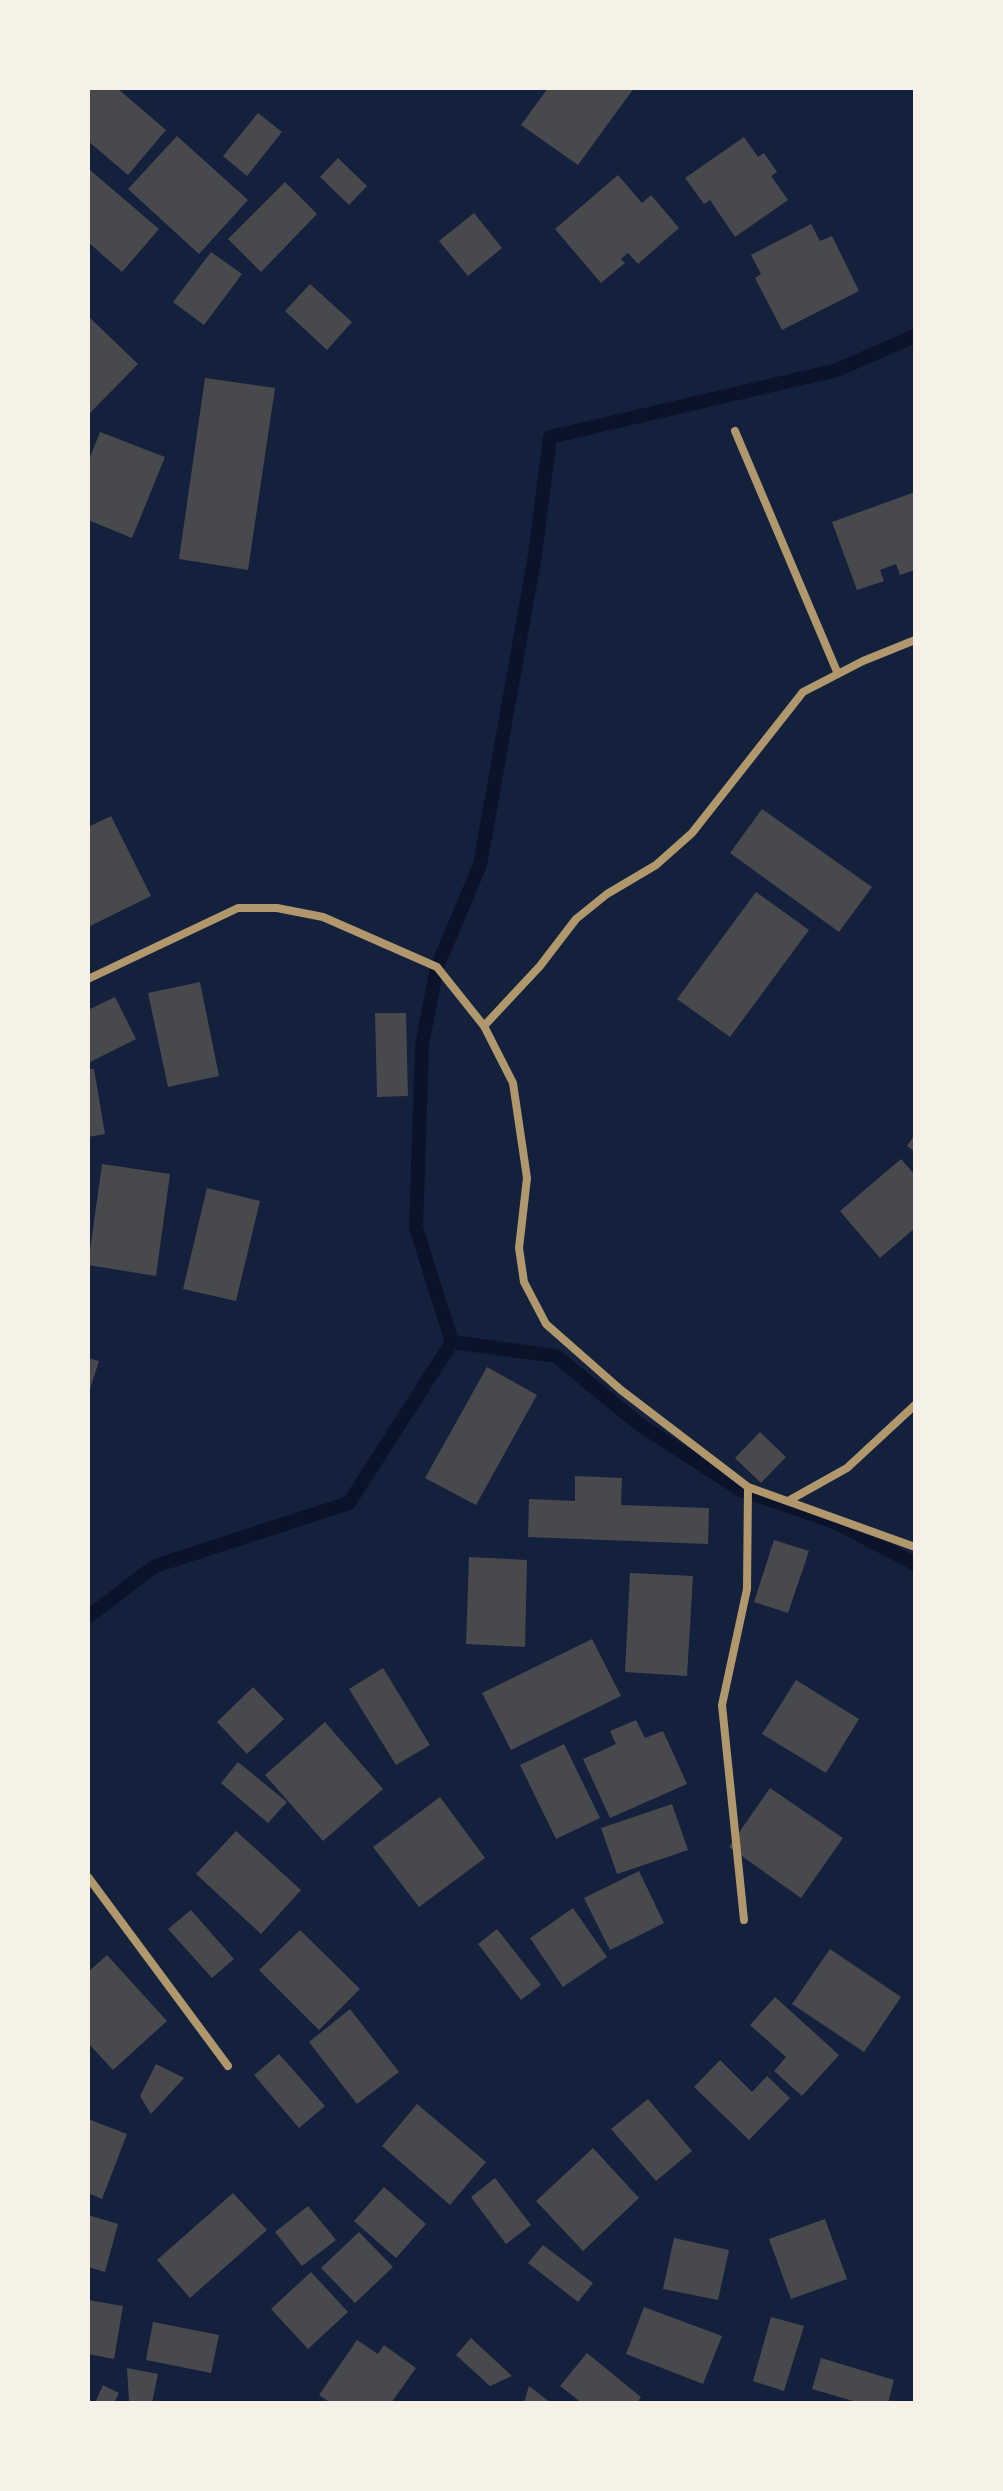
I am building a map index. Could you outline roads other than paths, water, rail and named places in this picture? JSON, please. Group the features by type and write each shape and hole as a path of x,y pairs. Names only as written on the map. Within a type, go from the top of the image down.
{"street":[{"path":"735,431 838,674"},
{"path":"484,1026 540,966 576,919 607,894 656,865 692,833 803,692 915,640"},
{"path":"88,979 238,908 277,908 323,917 437,967 484,1026 513,1083 527,1178 520,1259 524,1282 546,1324 621,1390 748,1487 915,1547"},
{"path":"788,1501 847,1468 915,1405"},
{"path":"744,1920 722,1705 747,1589 748,1487"},
{"path":"88,1877 228,2066"}],"waterway":[{"path":"88,1617 155,1566 349,1503 452,1342 416,1228 422,1045 437,967 480,865 535,555 550,437 837,370 915,336"},
{"path":"452,1342 556,1356 639,1424 741,1490 837,1523 915,1564"}]}
